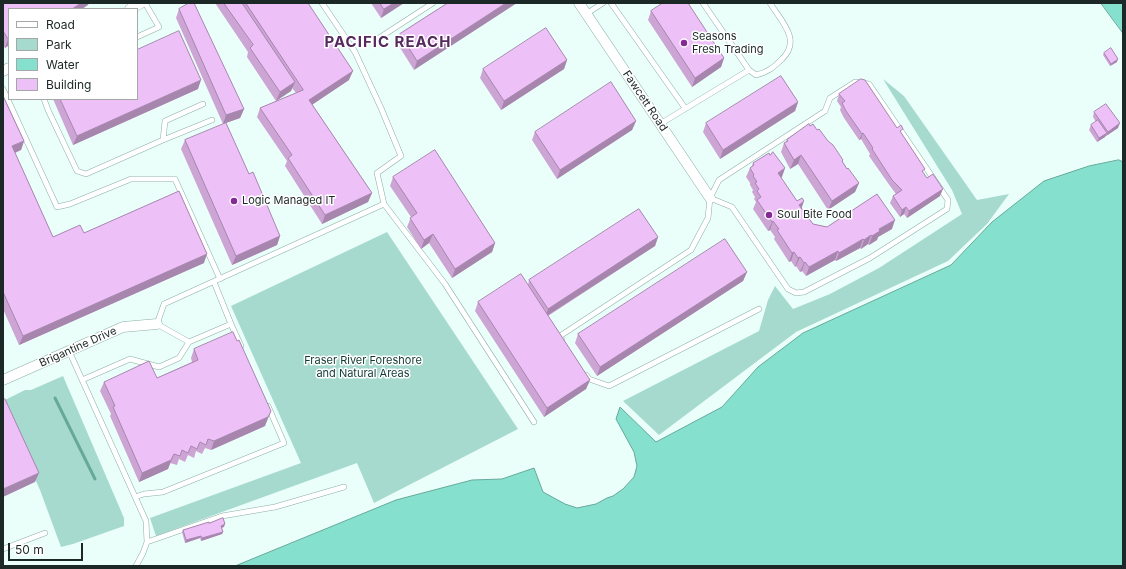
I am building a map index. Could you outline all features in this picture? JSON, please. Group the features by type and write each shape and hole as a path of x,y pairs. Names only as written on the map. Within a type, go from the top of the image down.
{"street":[{"name":"Fawcett Road","path":"579,3 710,198"},
{"name":"Brigantine Drive","path":"3,380 123,327 156,324"}],"lane":[{"path":"138,38 159,27 145,3"},
{"path":"322,3 355,52 401,156 377,172 384,204 445,284 534,422"},
{"path":"379,38 433,3"},
{"path":"586,14 602,3"},
{"path":"611,3 685,108"},
{"path":"703,3 749,70 756,75 768,72 787,55 791,48 791,40 788,30 770,3"},
{"path":"660,124 749,70"},
{"path":"564,342 560,336 691,250 708,218 710,198 719,180 825,111 830,98 855,82 869,84 948,200 947,209 870,258 804,292 796,293 788,289 732,207 710,198"},
{"path":"3,89 8,100"},
{"path":"8,100 57,207 70,204 131,179 175,179 220,279"},
{"path":"44,100 77,171 86,174 212,120"},
{"path":"163,140 165,121 203,104"},
{"path":"189,342 156,324 164,304 384,204"},
{"path":"214,282 244,352"},
{"path":"581,367 589,379 609,386 759,309"},
{"path":"82,380 130,359 159,367 178,358 189,342 231,324"},
{"path":"69,351 146,521 147,542 136,566"},
{"path":"135,497 144,494 163,492 284,443 265,401"},
{"path":"147,542 222,516 275,507 344,487"},
{"path":"3,549 45,533"}],"green space":[{"path":"883,79 904,96 977,200 1009,194 987,224 948,261 796,332 659,435 623,401 759,331 768,300 775,286 793,309 830,294 879,268 962,214 952,190"},
{"name":"Fraser River Foreshore and Natural Areas","path":"387,232 518,429 374,503 357,463 156,536 150,518 301,463 231,306"},
{"path":"63,376 124,518 124,526 61,547 40,490 3,407 3,401 25,390 31,390"}],"water":[{"path":"1101,3 1123,3 1123,33"},
{"path":"1119,160 1123,162 1123,566 235,566 396,500 472,480 502,479 534,468 543,492 565,504 577,508 596,504 613,496 623,489 634,477 637,466 634,452 616,419 620,407 656,442 722,407 758,367 803,333 951,265 992,222 1044,181 1089,166"}],"building":[{"path":"3,3 81,3 74,8 8,8 8,39 3,31"},
{"path":"189,3 194,3 244,109 226,115 179,9"},
{"path":"224,3 242,3 295,82 280,92 250,48 253,45"},
{"path":"246,3 308,3 353,71 309,100 372,193 325,215 288,158 292,155 260,108 303,90"},
{"path":"380,3 394,3 384,9"},
{"path":"448,3 506,3 417,61 400,34"},
{"name":"Seasons Fresh Trading","path":"663,3 688,3 724,58 695,78 651,11"},
{"path":"546,28 567,60 504,101 483,69"},
{"path":"179,31 201,80 77,136 60,100 138,100 138,50"},
{"path":"1111,48 1118,59 1111,64 1104,53"},
{"path":"781,76 798,102 723,150 706,123"},
{"path":"861,79 865,80 897,128 901,125 903,129 900,131 925,169 922,171 927,178 933,174 943,189 909,211 906,207 902,210 893,196 902,190 892,180 872,149 873,148 846,111 842,103 845,101 839,94"},
{"path":"611,82 636,121 560,170 535,132"},
{"path":"3,96 24,141 12,146 53,237 80,225 84,233 179,191 207,254 23,336 3,292"},
{"path":"1106,104 1120,123 1108,132 1094,112"},
{"path":"1098,120 1107,133 1099,138 1091,125"},
{"path":"226,123 249,174 253,172 280,236 236,256 185,140"},
{"path":"809,124 810,126 813,124 817,130 819,129 833,145 847,169 848,168 859,183 832,201 801,155 794,160 784,143"},
{"path":"435,150 495,243 455,269 433,234 424,240 410,218 417,213 393,177"},
{"path":"773,152 785,168 778,173 797,201 802,198 804,201 799,205 813,224 827,227 877,194 895,220 879,229 880,231 872,236 871,235 864,240 863,239 839,253 838,251 809,267 800,257 798,258 794,252 792,253 777,230 779,229 773,221 772,222 757,200 761,197 757,191 759,189 755,183 757,182 750,168 754,165 753,163"},
{"path":"639,209 658,237 548,309 529,280"},
{"path":"725,239 747,272 600,367 578,334"},
{"path":"521,274 590,380 547,408 478,302"},
{"path":"233,332 237,341 239,340 271,411 268,417 214,441 208,439 206,445 200,442 197,449 191,446 188,453 182,450 180,456 174,454 171,460 142,473 113,407 115,406 104,382 149,361 157,378 198,360 194,349"},
{"path":"5,399 39,473 3,489 3,400"},
{"path":"223,518 225,524 221,526 223,532 202,538 201,536 186,540 183,530"}],"waterway":[{"path":"55,398 95,479"}],"place":[{"name":"Seasons Fresh Trading","path":"684,43"},
{"name":"Logic Managed IT","path":"234,201"},
{"name":"Soul Bite Food","path":"769,215"}],"district":[{"name":"PACIFIC REACH","path":"388,42"}]}
